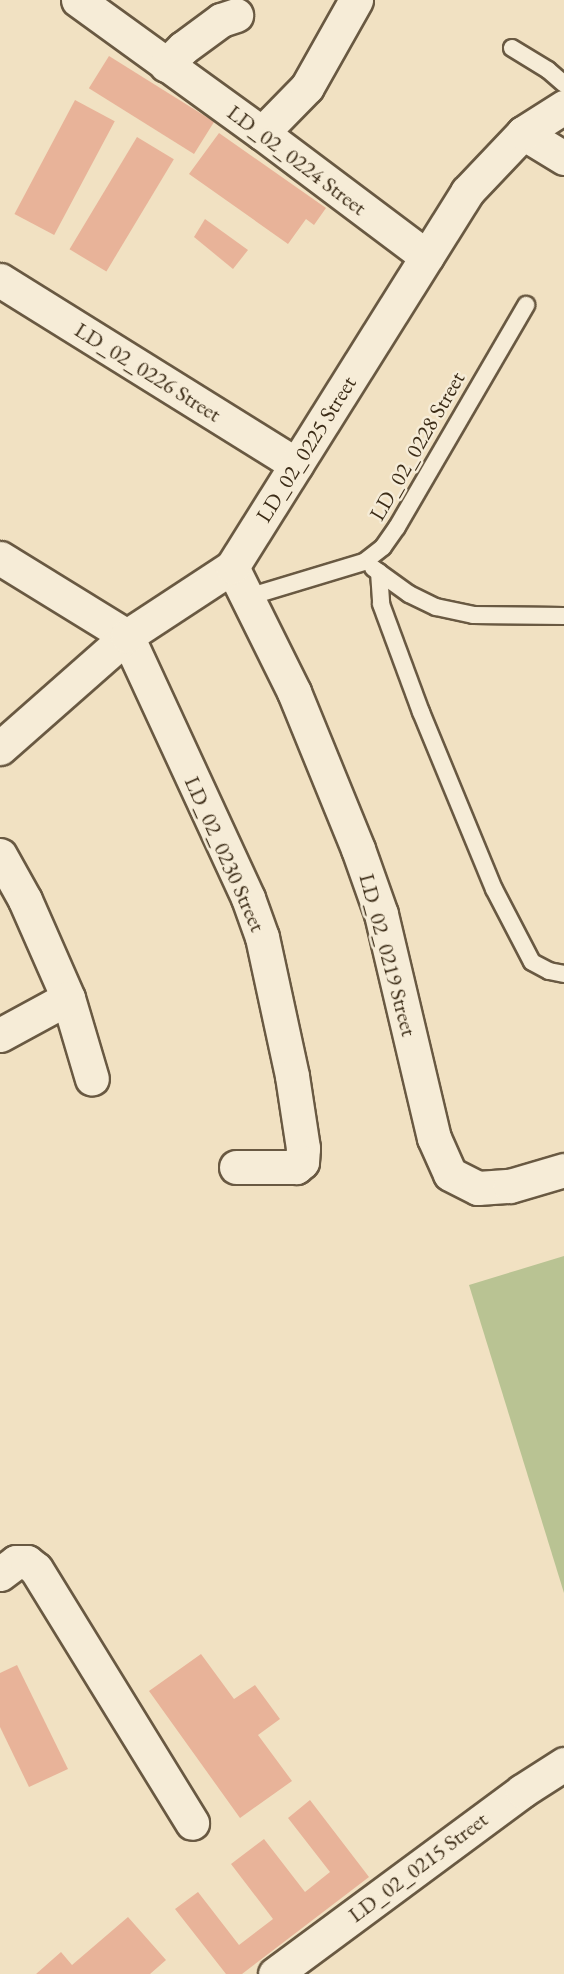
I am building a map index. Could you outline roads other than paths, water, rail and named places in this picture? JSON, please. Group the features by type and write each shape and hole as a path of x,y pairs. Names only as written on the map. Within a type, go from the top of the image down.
{"street":[{"path":"262,133 307,87 356,0"},
{"name":"LD_02_0224 Street","path":"101,5 166,65 262,133 427,257"},
{"path":"166,65 183,48 221,20 236,15"},
{"name":"LD_02_0225 Street","path":"0,748 127,636 232,567 467,192 523,133 564,107"},
{"path":"523,133 564,158"},
{"name":"LD_02_0226 Street","path":"0,280 296,464"},
{"path":"0,558 127,636"},
{"name":"LD_02_0219 Street","path":"232,567 294,692 381,914 434,1138 450,1174 478,1188 510,1186 564,1170"},
{"name":"LD_02_0230 Street","path":"127,636 248,898 262,937 292,1076 303,1148 302,1162 296,1167 236,1167"},
{"path":"0,855 25,900 68,998 92,1079"},
{"path":"0,1035 68,998"},
{"path":"0,1574 16,1562 27,1562 36,1569 192,1823"},
{"name":"LD_02_0215 Street","path":"275,1974 522,1791 564,1764"}],"lane":[{"path":"512,48 548,70 564,84"},
{"name":"LD_02_0228 Street","path":"248,597 364,562 383,546 398,527 526,305"},
{"path":"364,562 410,594 436,607 472,615 564,616"},
{"path":"379,572 381,603 420,712 494,889 532,962 564,974"}]}
